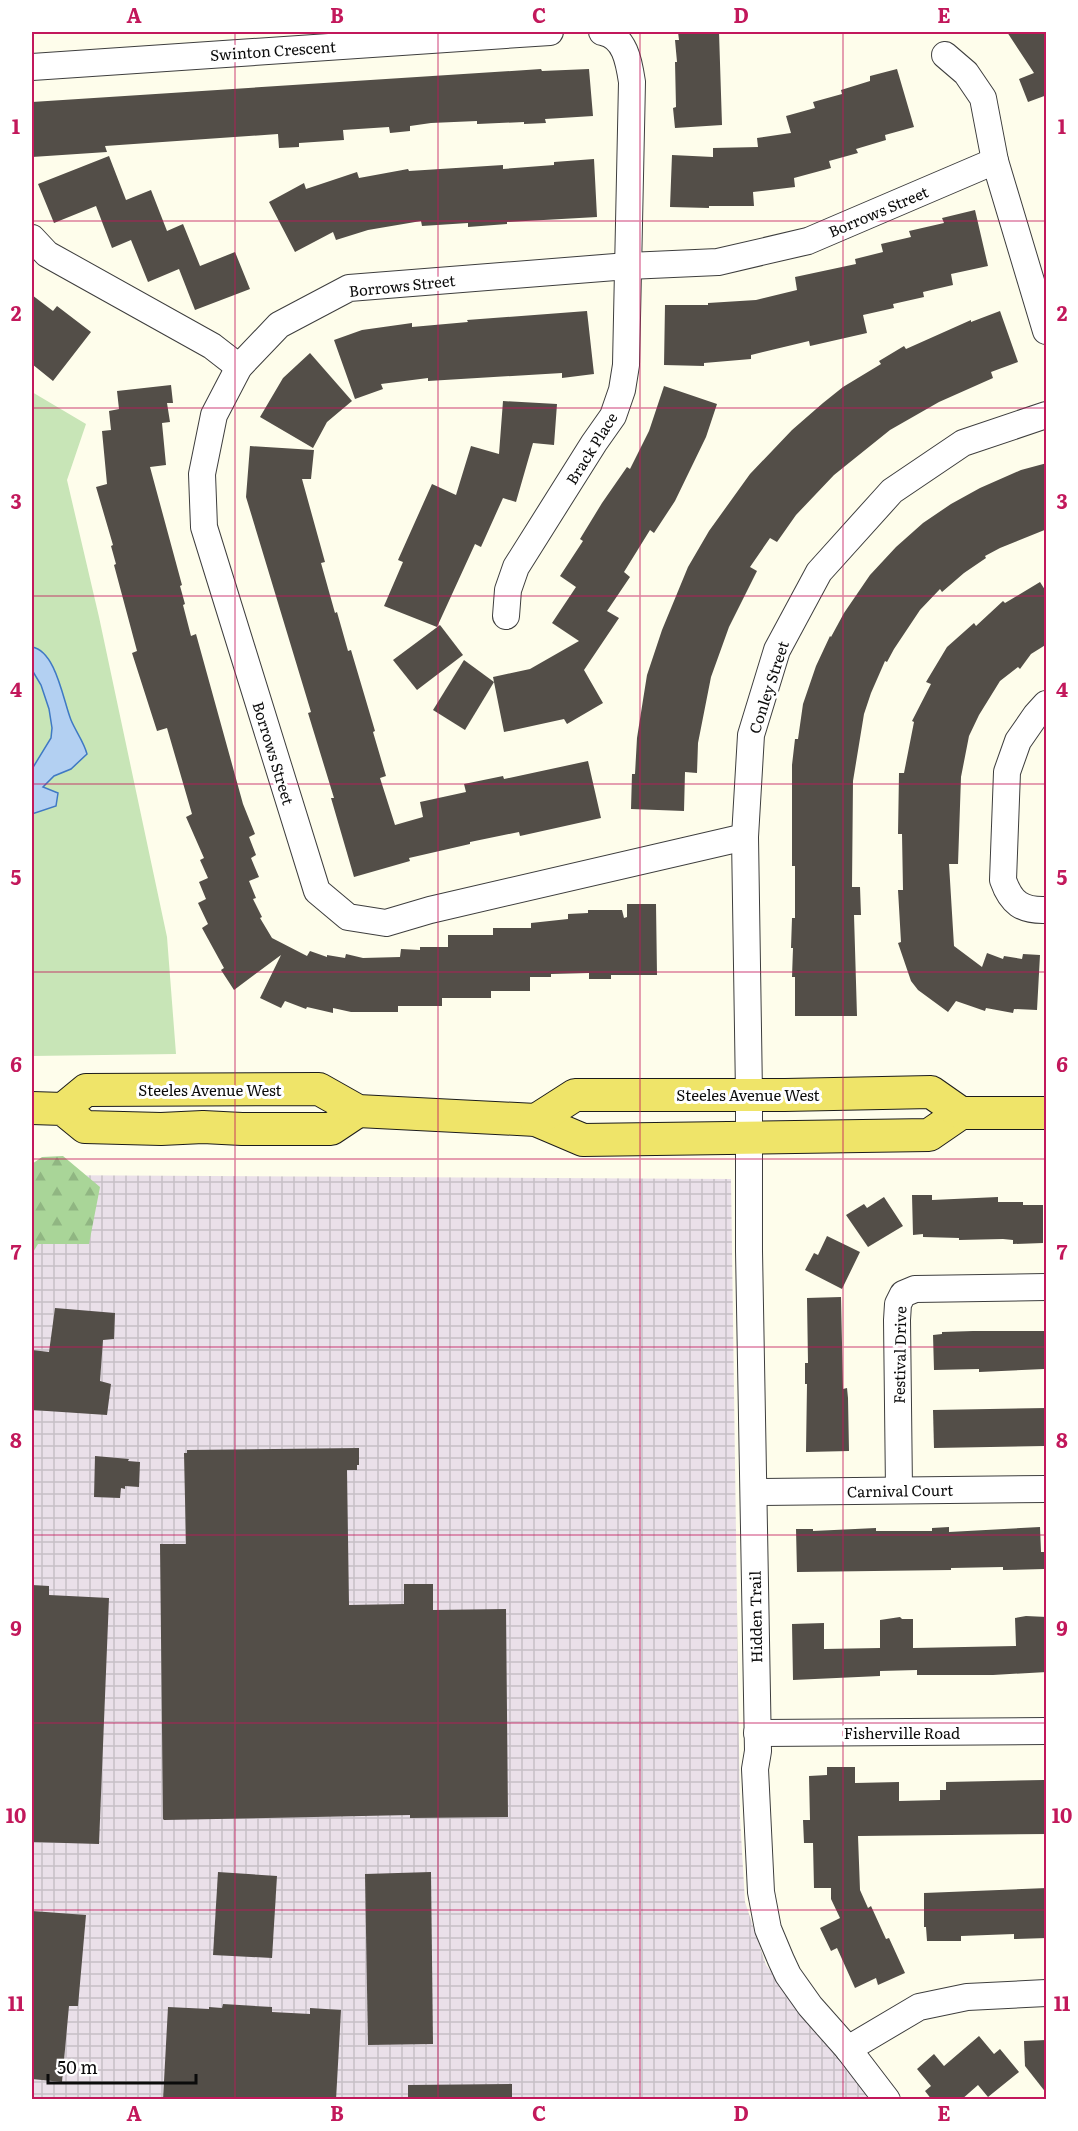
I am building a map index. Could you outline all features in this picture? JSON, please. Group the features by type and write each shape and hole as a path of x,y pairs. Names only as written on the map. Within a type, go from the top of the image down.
{"main road":[{"path":"203,1127 204,1089"},
{"name":"Steeles Avenue West","path":"63,1109 86,1090 319,1089 358,1111 536,1120 583,1140 929,1135 961,1113 931,1092 574,1095 536,1120"},
{"path":"32,1108 63,1109 85,1127 161,1129 203,1127 242,1130 331,1129 358,1111"},
{"path":"961,1113 1047,1113"}],"street":[{"name":"Swinton Crescent","path":"32,67 549,32"},
{"path":"602,32 621,42 630,62 632,82 628,266"},
{"path":"945,55 966,73 983,98 995,161 1047,331"},
{"name":"Borrows Street","path":"746,837 430,910 386,923 348,917 317,891 204,526 202,474 214,415 239,367 279,325 349,288 628,266 718,262 808,241 995,161"},
{"path":"32,238 47,254 212,346 239,367"},
{"name":"Brack Place","path":"506,616 508,590 516,567 613,416 622,390 626,365 628,266"},
{"name":"Conley Street","path":"749,1094 746,837 750,735 777,650 819,572 892,490 963,443 1047,415"},
{"path":"1047,704 1036,715 1018,741 1007,772 1003,880 1007,890 1022,907 1033,911 1047,910"},
{"name":"Hidden Trail","path":"749,1094 757,1733 755,1769 761,1892 768,1929 788,1975 810,2006 848,2049 887,2100"},
{"name":"Festival Drive","path":"899,1490 897,1320 898,1304 903,1294 915,1289 1047,1287"},
{"name":"Carnival Court","path":"754,1492 1047,1489"},
{"name":"Fisherville Road","path":"757,1733 1047,1731"},
{"path":"848,2049 919,2007 967,1997 1047,1993"}],"shaded area":[{"path":"32,1175 731,1179 740,1818 745,1902 766,1965 870,2099 32,2100"}],"green space":[{"path":"32,392 86,424 67,480 99,617 167,937 176,1054 32,1056"},
{"path":"63,1156 100,1187 89,1244 38,1244 32,1254 32,1164 42,1157"}],"water":[{"path":"32,647 40,650 53,667 71,720 87,754 71,769 54,776 43,787 58,793 56,806 32,814 32,769 51,738 52,728 49,709 41,685 32,670"}],"building":[{"path":"678,32 719,32 722,125 675,128 673,108 676,107 675,62 677,62 675,40 679,40"},
{"path":"1007,32 1047,32 1047,95 1028,102 1019,79 1034,73"},
{"path":"541,69 542,71 589,69 593,116 545,119 546,123 524,124 524,122 477,124 477,121 431,123 410,126 410,131 390,133 389,127 343,130 344,140 299,143 299,147 279,148 278,134 105,146 107,152 32,157 32,102"},
{"path":"897,69 914,127 885,135 886,140 856,149 858,153 829,161 831,168 794,178 795,187 753,192 754,206 670,207 672,155 713,157 713,148 758,147 757,138 791,133 786,116 815,108 813,102 842,94 841,90 870,81 870,76"},
{"path":"109,156 126,200 151,190 167,231 183,224 200,266 235,252 250,289 195,310 179,269 148,282 131,240 112,248 96,206 54,223 38,184"},
{"path":"594,159 597,217 507,222 507,224 468,227 468,223 422,226 421,221 368,230 336,240 333,232 295,252 269,202 304,183 306,189 357,172 359,178 408,169 409,171 503,165 503,169"},
{"path":"975,210 988,266 951,274 953,285 923,292 924,297 893,304 894,308 863,315 867,333 810,346 809,341 751,355 751,359 704,363 704,366 664,365 665,305 708,305 708,303 756,300 797,290 795,277 856,264 855,259 883,252 881,244 911,237 909,231 944,223 942,218"},
{"path":"32,295 53,311 57,306 91,332 53,381 32,364"},
{"path":"587,311 594,374 562,378 562,373 428,381 428,378 381,384 383,389 355,399 334,340 362,330 412,323 412,327 468,322 467,320"},
{"path":"1000,311 1018,362 991,372 993,378 939,402 890,430 834,475 796,515 777,542 770,538 750,567 757,571 729,627 711,677 698,743 697,773 685,772 684,811 631,809 632,774 635,774 637,738 647,675 662,630 688,567 709,531 750,474 792,430 843,387 881,364 879,361 904,346 906,349 971,320 971,322"},
{"path":"310,353 352,401 327,422 313,448 260,417 283,378"},
{"path":"171,385 173,403 167,403 170,422 162,423 166,465 150,467 182,585 180,586 185,604 183,605 191,636 196,634 243,804 255,834 249,837 256,855 251,858 259,877 249,881 256,898 253,899 262,917 260,918 272,938 307,956 310,951 327,957 327,955 345,958 346,954 363,958 400,957 401,949 420,950 420,947 448,947 448,935 493,935 493,928 531,928 531,923 568,919 568,914 588,913 588,910 622,910 624,918 627,917 627,904 656,904 657,975 611,975 611,979 589,979 589,973 551,974 551,977 530,977 530,991 491,991 491,998 442,998 442,1006 398,1006 398,1012 351,1012 333,1008 333,1013 307,1007 306,1009 285,1001 281,1008 260,998 281,955 234,990 221,970 224,968 202,928 208,924 198,903 206,899 199,882 208,878 200,860 204,858 186,817 192,814 167,728 157,731 132,653 137,651 114,565 116,564 111,546 113,545 96,487 107,484 102,431 111,430 109,411 119,409 117,391"},
{"path":"664,386 717,404 706,437 675,501 654,533 650,530 624,572 630,577 607,611 619,618 584,670 603,703 567,724 564,719 504,732 493,677 530,669 579,641 552,623 576,587 560,576 583,541 580,539 602,503 627,467 630,469 649,431"},
{"path":"503,401 557,404 554,445 533,443 516,502 503,498 481,547 475,544 437,627 384,606 403,562 398,560 432,484 456,495 471,446 499,454"},
{"path":"250,446 314,450 311,479 302,479 325,562 321,563 335,613 337,612 348,651 351,650 375,731 373,732 386,776 380,778 395,825 423,817 420,802 466,792 464,784 503,776 504,779 588,761 601,818 520,836 519,832 470,842 470,844 409,858 410,861 354,877 331,798 334,798 308,713 311,712 246,497"},
{"path":"1047,463 1047,529 985,556 986,558 942,592 940,589 920,610 887,662 885,661 864,714 853,781 852,887 860,887 861,915 854,915 857,1016 795,1016 795,977 792,977 793,948 791,948 792,918 795,918 795,866 792,866 792,765 803,704 816,666 830,636 870,575 923,523 980,488 1021,470"},
{"path":"1040,582 1047,593 1047,644 1031,654 1020,669 1018,667 1000,681 969,736 961,777 958,864 949,864 954,946 982,967 987,953 1003,959 1004,956 1022,959 1023,954 1040,955 1037,1010 1014,1009 1013,1013 986,1008 985,1011 956,1001 948,1012 918,990 911,981 898,943 901,942 898,890 903,890 902,834 898,834 899,773 904,773 914,722 912,721 931,684 926,682 947,647 974,623 976,626 1003,601 1005,603"},
{"path":"440,625 463,655 417,690 393,660"},
{"path":"464,660 494,682 465,730 433,710"},
{"path":"912,1195 932,1195 932,1200 998,1197 998,1202 1043,1205 1043,1243 1013,1244 1013,1240 1003,1239 959,1240 959,1238 923,1237 923,1234 913,1235"},
{"path":"884,1197 903,1226 868,1247 846,1215 864,1204 867,1208"},
{"path":"827,1236 860,1252 842,1289 805,1270 814,1253 818,1255"},
{"path":"841,1297 843,1389 847,1388 849,1451 806,1452 807,1298"},
{"path":"55,1308 115,1313 114,1339 103,1340 100,1381 111,1384 107,1415 32,1410 32,1350 49,1352"},
{"path":"1047,1331 1047,1362 1044,1362 1044,1369 979,1372 979,1369 934,1370 933,1335 942,1334 942,1332"},
{"path":"1047,1408 1045,1446 934,1448 933,1410"},
{"path":"359,1448 357,1470 347,1470 349,1605 404,1604 404,1584 433,1584 433,1610 506,1609 508,1817 410,1818 410,1815 164,1820 160,1544 186,1544 184,1453 187,1453 187,1450"},
{"path":"95,1456 140,1462 139,1487 121,1488 120,1498 94,1497"},
{"path":"949,1527 949,1532 1040,1527 1044,1569 1003,1570 1003,1567 797,1572 796,1529 813,1529 813,1531 876,1528 876,1531 932,1531 932,1528"},
{"path":"32,1585 49,1586 49,1595 109,1598 99,1844 32,1842"},
{"path":"900,1617 913,1619 913,1648 1016,1646 1015,1618 1047,1617 1047,1672 917,1675 917,1670 880,1671 880,1676 793,1680 792,1624 824,1623 824,1649 880,1648 880,1620"},
{"path":"827,1767 855,1767 855,1783 899,1782 899,1801 940,1800 940,1790 946,1790 946,1782 1044,1780 1044,1799 1047,1799 1047,1834 858,1836 860,1890 868,1908 871,1906 886,1939 889,1938 905,1973 878,1985 876,1978 855,1988 837,1948 831,1951 820,1928 840,1918 831,1899 831,1888 814,1888 813,1843 804,1843 803,1820 810,1820 809,1776 827,1775"},
{"path":"218,1872 277,1876 272,1958 213,1955"},
{"path":"431,1872 433,2044 368,2045 365,1874"},
{"path":"1047,1888 1047,1938 1014,1939 1014,1934 961,1936 961,1941 927,1941 926,1927 924,1927 924,1893"},
{"path":"32,1911 86,1915 78,2006 69,2006 62,2082 32,2079"},
{"path":"223,2004 272,2007 272,2012 310,2014 310,2008 341,2010 336,2100 163,2100 168,2007 209,2009 209,2007 222,2008"},
{"path":"979,2036 994,2054 1000,2049 1019,2072 988,2097 978,2085 961,2100 932,2100 925,2091 931,2086 917,2069 934,2054 944,2066"},
{"path":"1046,2040 1047,2094 1025,2066 1024,2041"},
{"path":"512,2084 512,2100 408,2100 408,2085"}]}
